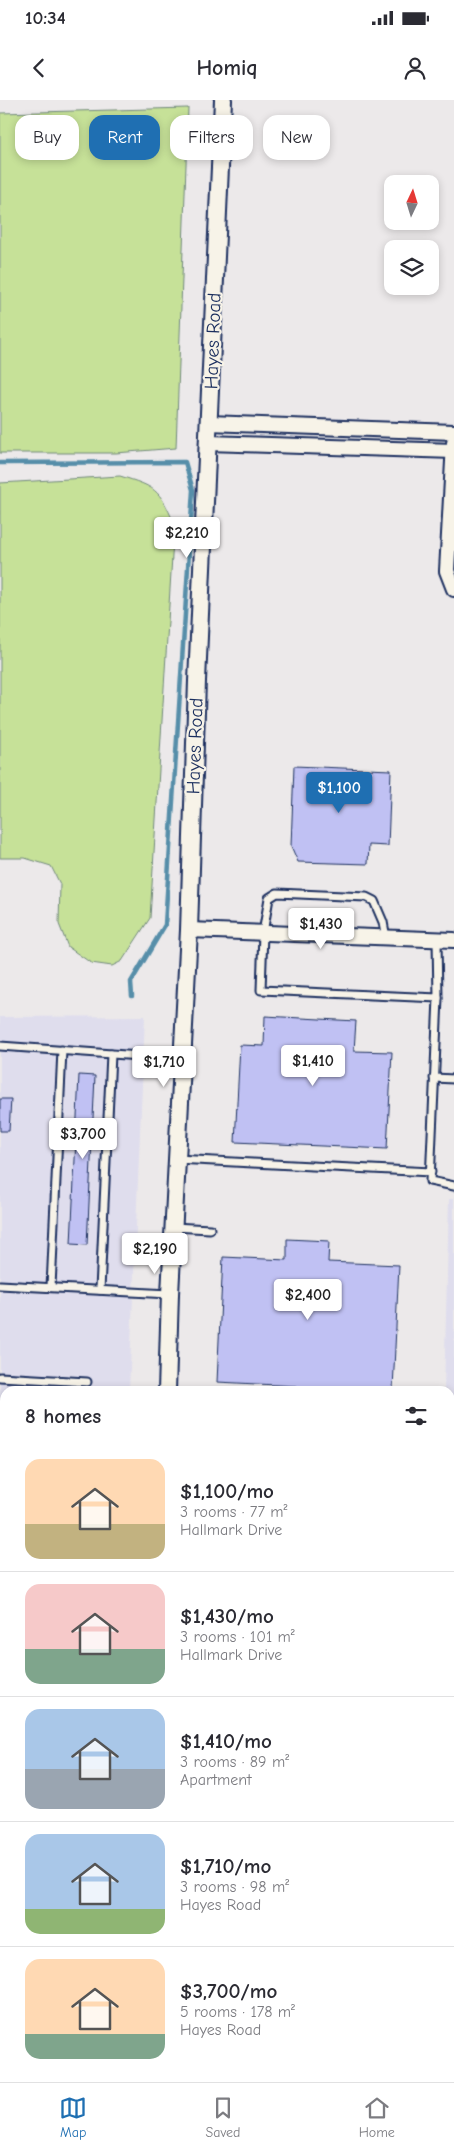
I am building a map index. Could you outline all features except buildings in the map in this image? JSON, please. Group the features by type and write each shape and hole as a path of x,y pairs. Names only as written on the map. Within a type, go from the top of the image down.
{"street":[{"name":"Hayes Road","path":"167,1386 172,1227 188,930 223,100"},
{"path":"209,424 454,432"},
{"path":"344,428 344,447"},
{"path":"208,443 454,451"},
{"path":"454,443 447,571 454,589"},
{"path":"188,930 454,940"}],"lane":[{"path":"386,938 384,922 374,901 366,897 277,893 269,898 263,933 261,990 438,998"},
{"path":"438,940 438,998 430,1181 454,1186"},
{"path":"0,1046 182,1059"},
{"path":"51,1287 62,1050"},
{"path":"100,1290 111,1054"},
{"path":"434,1078 454,1079"},
{"path":"176,1159 431,1172"},
{"path":"172,1227 210,1229"},
{"path":"0,1285 170,1294"},
{"path":"0,1377 87,1382"},
{"path":"0,1632 0,1638"}],"shaded area":[{"path":"145,1016 129,1386 0,1386 0,1017"},
{"path":"449,1199 454,1199 454,1386 444,1386"}],"green space":[{"path":"188,108 188,115 170,115 170,160 186,160 176,448 116,453 0,453 0,113"},
{"path":"120,476 149,486 160,496 174,523 150,918 122,961 112,966 91,963 68,947 59,924 60,884 51,866 25,858 0,858 0,483"}],"waterway":[{"path":"0,463 185,462 193,490 165,925 131,982 132,996"}]}
